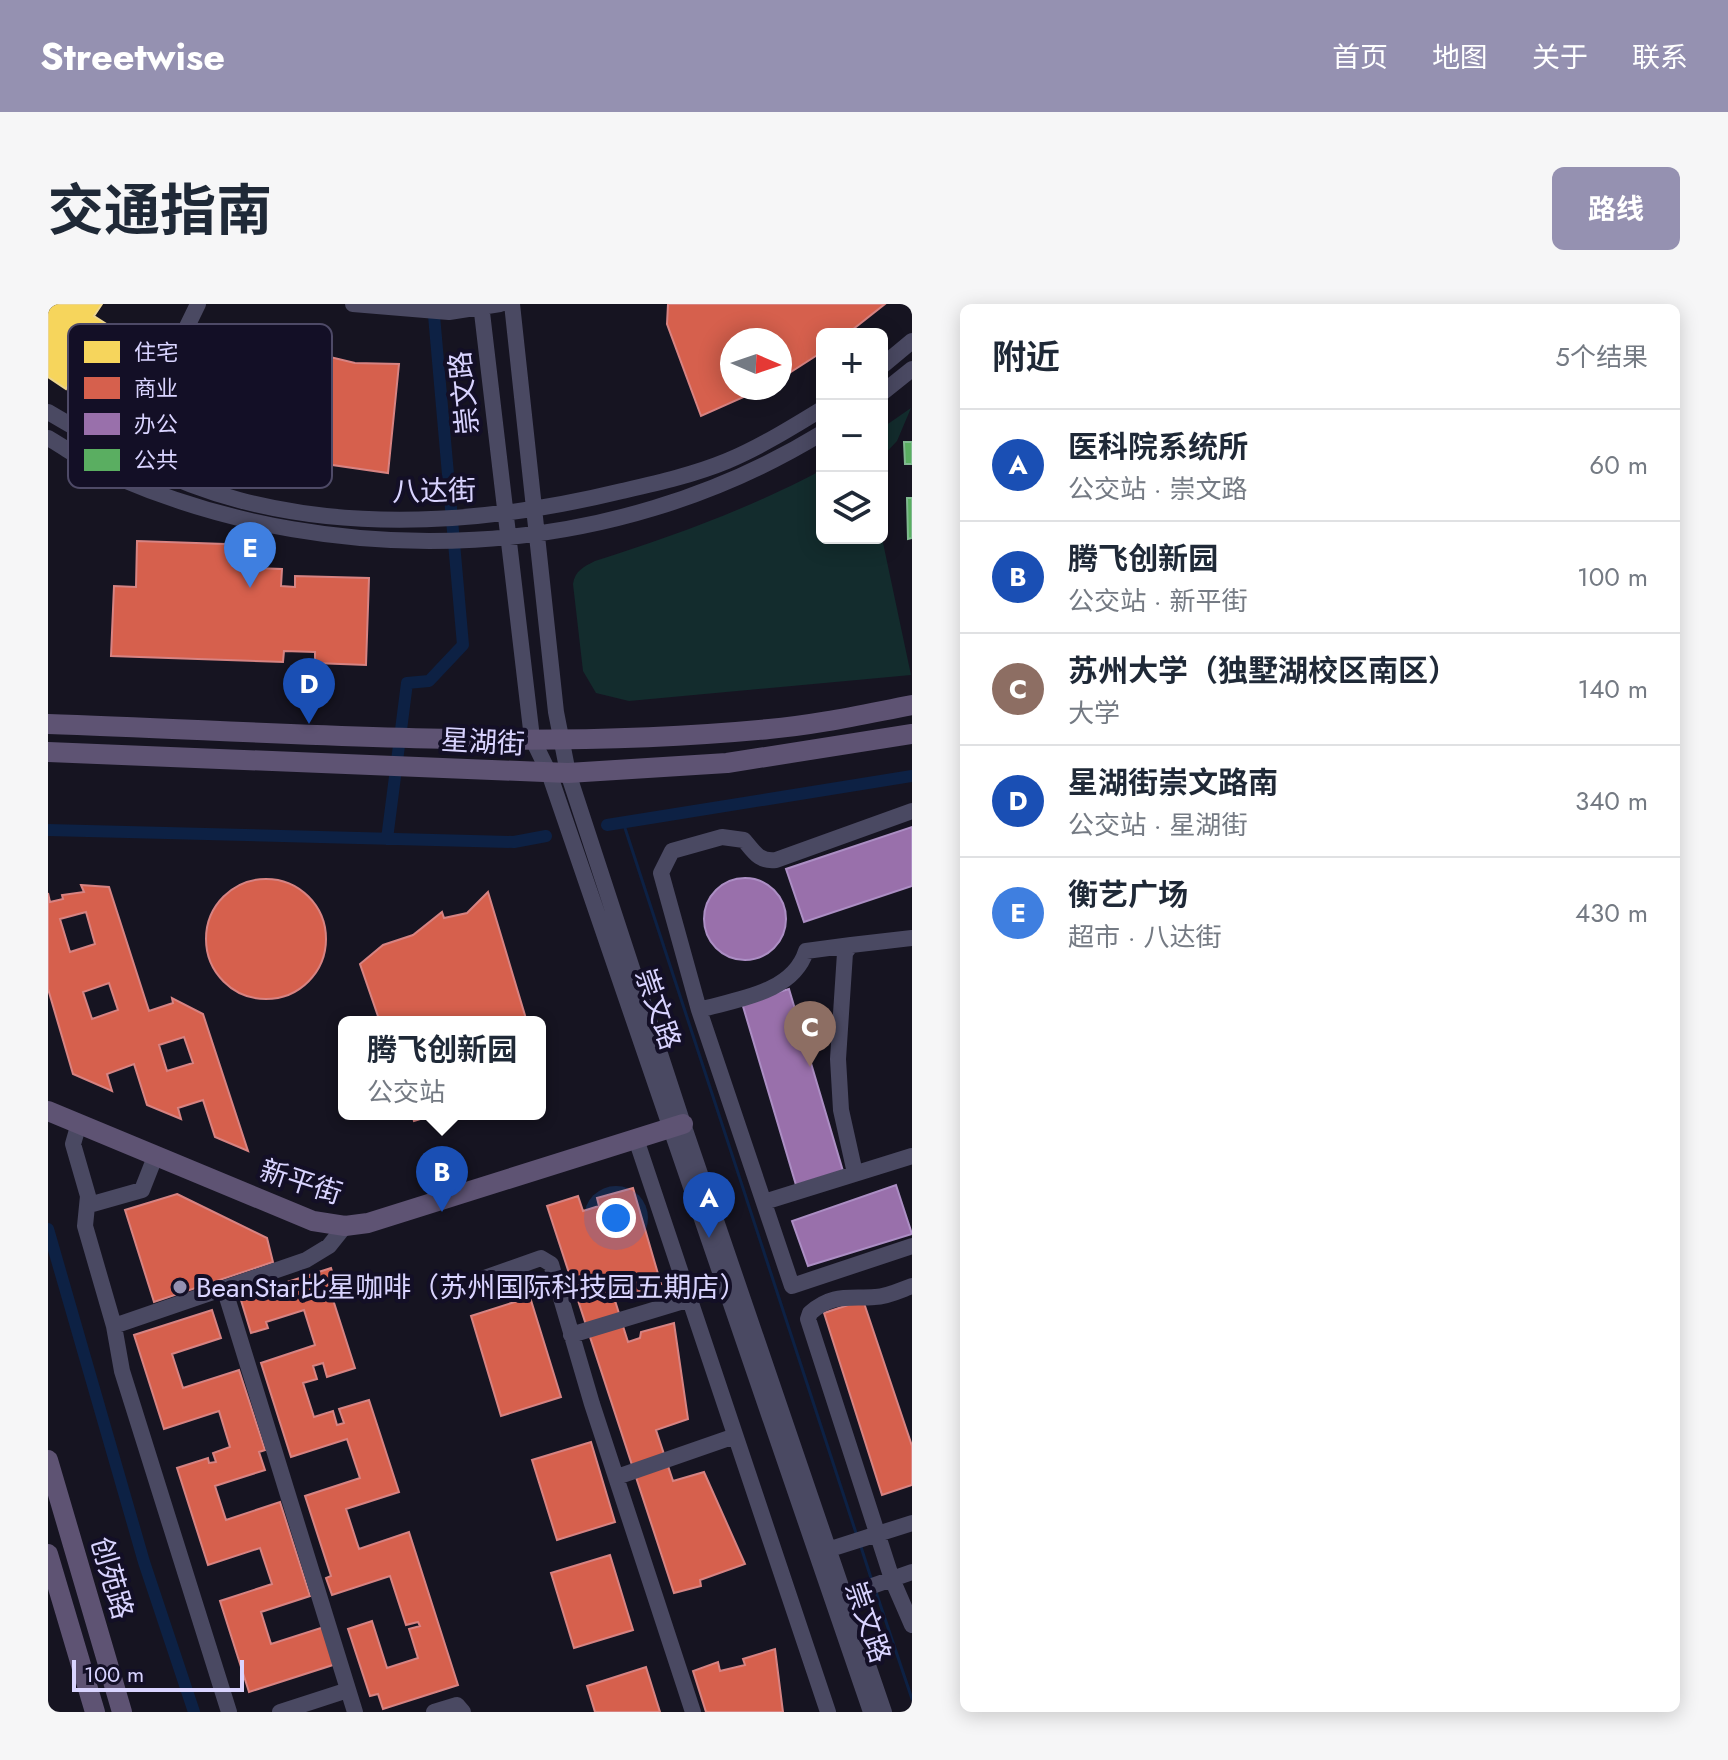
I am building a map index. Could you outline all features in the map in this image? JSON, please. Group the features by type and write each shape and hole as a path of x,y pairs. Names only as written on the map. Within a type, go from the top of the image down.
{"main road":[{"name":"星湖街","path":"48,724 415,738 560,739 771,729 912,705"},
{"name":"星湖街","path":"48,752 558,773 727,763 912,734"},
{"name":"新平街","path":"48,1111 313,1221 345,1226 368,1223 677,1125"},
{"name":"创苑路","path":"48,1460 122,1712"},
{"name":"创苑路","path":"48,1554 95,1712"}],"street":[{"path":"188,324 198,304"},
{"path":"353,304 449,312 500,304"},
{"name":"崇文路","path":"512,304 560,739 558,773 563,814 590,868 839,1598 884,1712"},
{"name":"崇文路","path":"481,306 503,515 532,738 558,773 582,815 590,868"},
{"path":"888,361 912,341"},
{"path":"888,388 912,369"},
{"name":"八达街","path":"48,412 68,424"},
{"name":"八达街","path":"206,488 238,500 357,518 428,519 503,515 667,481 726,461 816,412"},
{"name":"八达街","path":"147,488 234,519 307,532 430,542 507,539 612,521 672,504 731,482 816,436"},
{"name":"八达街","path":"48,438 68,450"},
{"path":"912,811 765,862 744,840 735,836 672,851 661,873 699,1010 792,1286 912,1246"},
{"path":"699,1010 787,981 802,966 806,951 912,938"},
{"path":"851,945 845,953 838,1059 841,1110 855,1173"},
{"path":"79,1123 73,1144 89,1205"},
{"path":"636,1139 828,1712"},
{"path":"764,1202 912,1156"},
{"path":"155,1157 142,1190 89,1205 84,1212 85,1226 114,1326 122,1371 229,1712"},
{"path":"114,1326 225,1291 322,1252 345,1226"},
{"path":"476,1281 547,1258 555,1273 571,1335 664,1631 693,1712"},
{"path":"912,1286 883,1296 853,1294 828,1302 810,1313 808,1319 892,1579 912,1625"},
{"path":"225,1291 355,1712"},
{"path":"571,1335 690,1299"},
{"path":"617,1477 735,1436"},
{"path":"823,1551 912,1523"},
{"path":"839,1598 912,1572"},
{"name":"崇文路","path":"839,1598 871,1712"},
{"path":"280,1712 348,1690"},
{"path":"434,1712 457,1705 463,1712"}],"green space":[{"path":"911,408 897,441 888,451 888,424"},
{"path":"816,473 816,544 883,544 911,675 629,701 596,693 583,671 573,584 580,570 595,561 682,532"}],"building: 住宅":[{"path":"48,304 102,304 94,316 106,324 68,324 66,389 48,377"}],"building: 商业":[{"path":"668,304 885,304 855,328 816,328 816,356 792,371 792,328 720,328 720,400 737,400 701,416 667,324"},
{"path":"332,357 355,363 399,364 388,473 332,465"},
{"path":"137,541 254,545 253,568 282,569 281,586 295,587 295,576 369,578 366,665 315,663 315,652 284,651 283,662 111,656 114,586 136,587"},
{"path":"266,879 289,884 308,897 321,916 326,939 321,962 308,981 289,994 266,999 243,994 224,981 211,962 206,939 211,916 224,897 243,884"},
{"path":"81,885 109,887 149,1011 173,1003 172,998 203,1014 248,1151 215,1137 203,1100 178,1108 181,1119 147,1105 134,1064 107,1074 112,1091 73,1074 48,989 48,893 50,902 63,899 62,895 84,892","holes":["86,912 95,944 70,952 60,919","109,983 118,1010 92,1019 83,992","184,1037 193,1063 167,1071 159,1045"]},
{"path":"488,892 525,1016 378,1016 360,964 383,945 413,935 442,912 444,918 467,913"},
{"path":"633,1188 661,1284 628,1295 625,1287 612,1291 628,1342 640,1338 641,1332 674,1323 688,1419 656,1430 673,1481 704,1472 745,1564 700,1580 701,1586 674,1593 547,1206 578,1196 583,1211 599,1206 597,1198"},
{"path":"177,1194 267,1238 273,1262 154,1302 125,1210"},
{"path":"331,1268 335,1281 328,1284 355,1368 327,1377 323,1363 313,1366 317,1379 303,1383 314,1417 333,1411 337,1425 344,1423 339,1409 369,1400 399,1492 346,1509 359,1549 409,1532 458,1685 383,1709 378,1694 370,1696 348,1629 372,1621 387,1668 418,1658 409,1629 420,1626 418,1622 406,1625 390,1576 332,1595 326,1578 331,1576 305,1496 360,1478 347,1439 291,1457 261,1363 315,1345 304,1310 266,1322 268,1328 251,1333 240,1297"},
{"path":"530,1297 561,1397 501,1416 471,1316"},
{"path":"863,1300 912,1446 912,1485 882,1495 824,1313"},
{"path":"212,1310 221,1338 172,1354 183,1388 239,1370 265,1450 259,1452 265,1470 215,1486 226,1520 280,1502 310,1596 261,1612 271,1644 324,1627 336,1664 249,1692 220,1601 272,1584 260,1548 208,1565 177,1468 208,1458 209,1463 216,1462 213,1453 230,1447 219,1411 164,1429 134,1335"},
{"path":"591,1442 615,1522 557,1540 532,1460"},
{"path":"610,1555 633,1630 574,1648 551,1573"},
{"path":"775,1649 783,1712 706,1712 693,1671 718,1662 720,1671 745,1665 743,1659"},
{"path":"646,1667 660,1712 595,1712 587,1686"}],"building: 办公":[{"path":"912,827 912,886 804,922 786,869"},
{"path":"745,878 761,881 774,890 783,903 786,919 783,935 774,948 761,957 745,960 729,957 716,948 707,935 704,919 707,903 716,890 729,881"},
{"path":"789,989 843,1171 796,1185 742,1003"},
{"path":"896,1185 912,1234 808,1266 792,1221"}],"building: 公共":[{"path":"904,442 912,442 912,464 905,464"},
{"path":"907,498 912,498 912,538 908,539"}],"waterway":[{"path":"387,839 407,683 429,681 463,645 433,304"},
{"path":"607,825 912,776"},
{"path":"623,822 857,1536"},
{"path":"48,830 514,842 546,836"},
{"path":"48,1229 144,1562 194,1712"},
{"path":"861,1547 871,1578"},
{"path":"875,1589 912,1699"}],"place":[{"name":"衡艺广场","path":"250,588"},
{"name":"星湖街崇文路南","path":"309,724"},
{"name":"苏州大学（独墅湖校区南区）","path":"810,1067"},
{"name":"腾飞创新园","path":"442,1212"},
{"name":"医科院系统所","path":"709,1238"},
{"name":"BeanStar比星咖啡（苏州国际科技园五期店）","path":"180,1287"}]}
